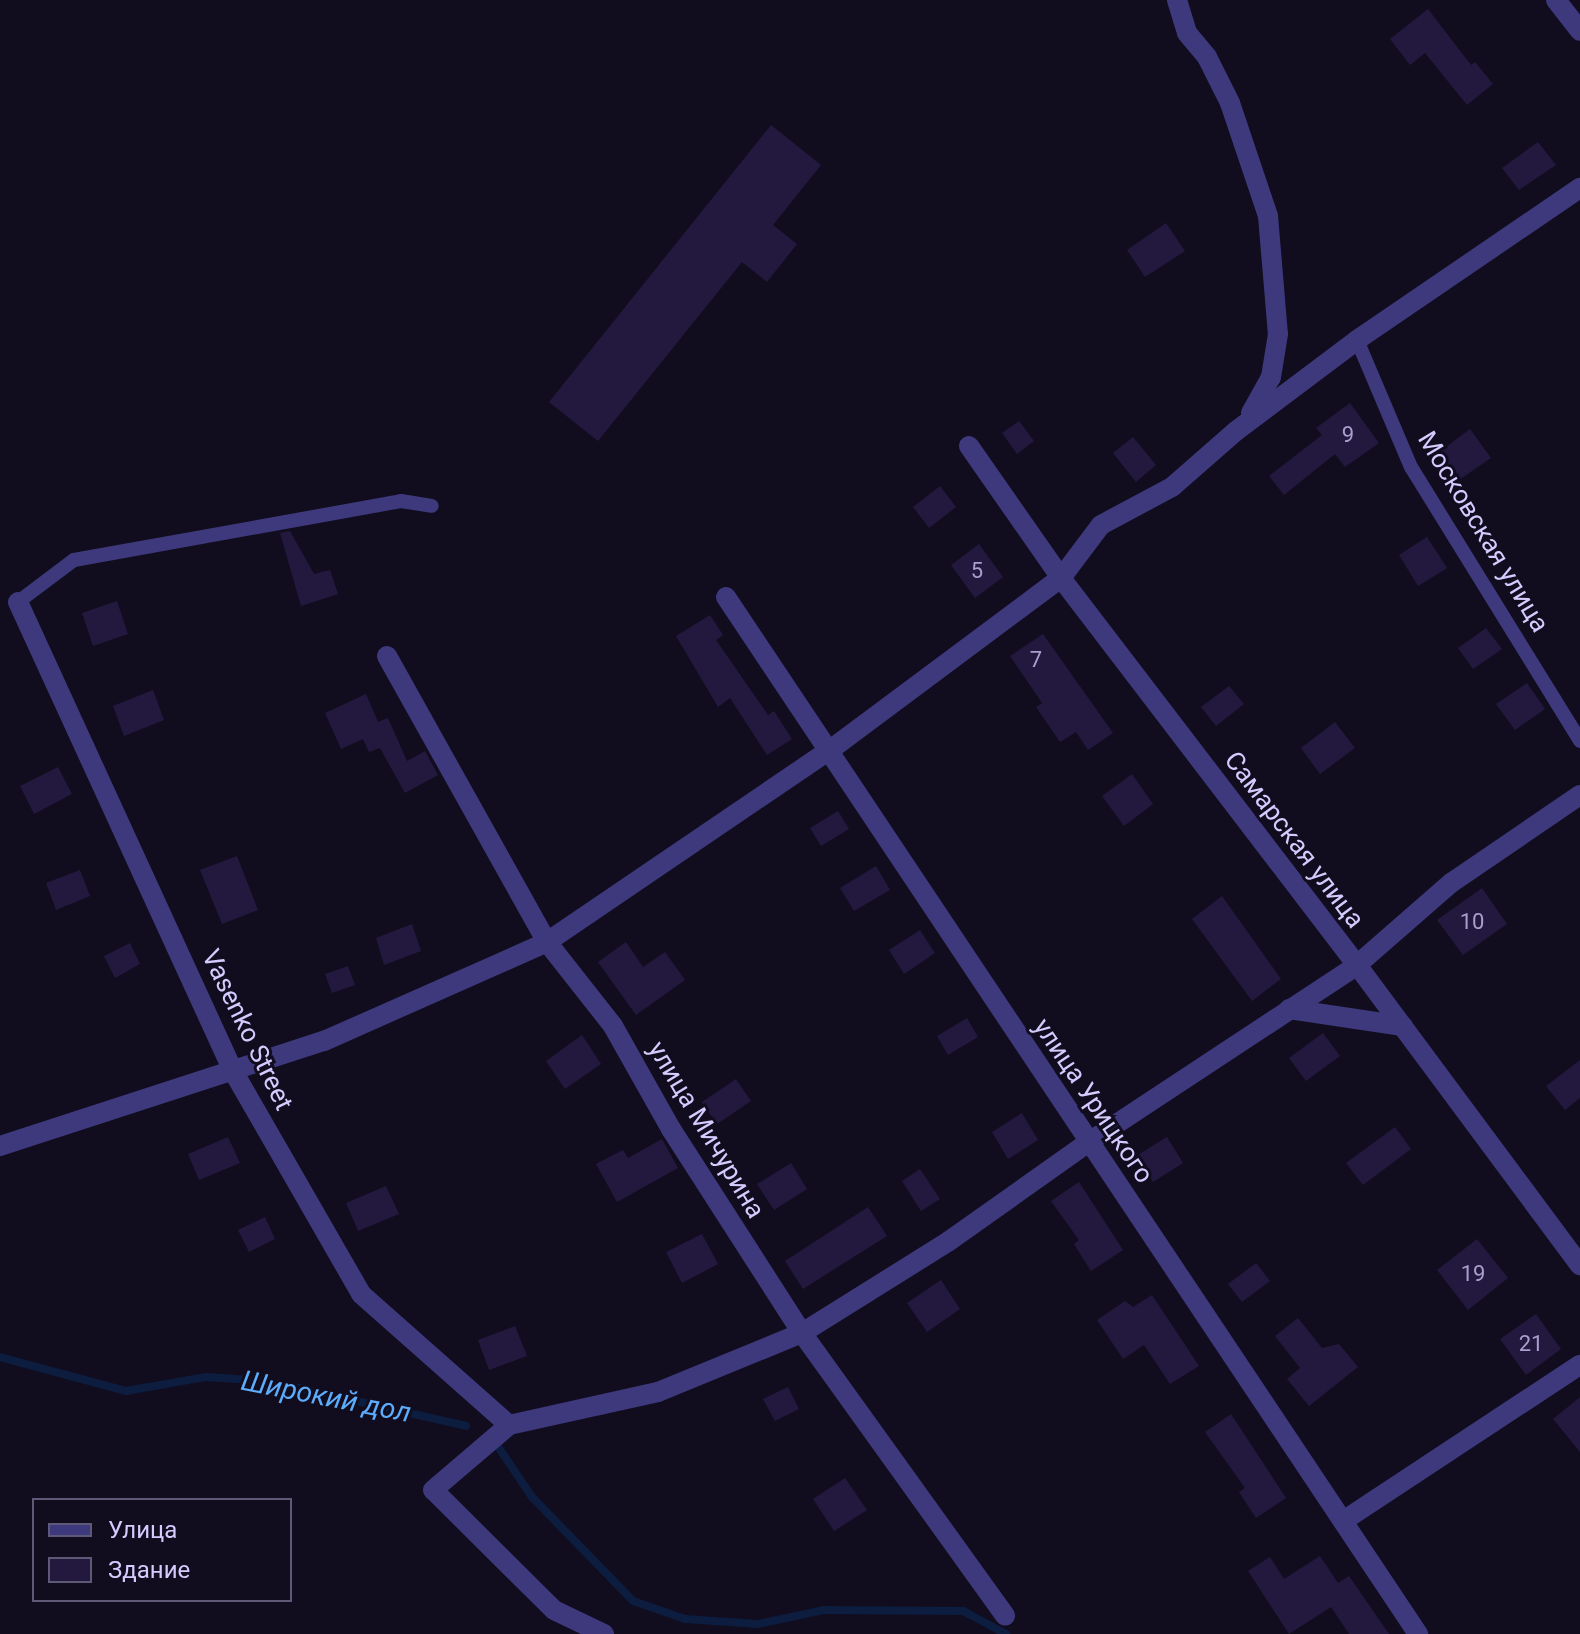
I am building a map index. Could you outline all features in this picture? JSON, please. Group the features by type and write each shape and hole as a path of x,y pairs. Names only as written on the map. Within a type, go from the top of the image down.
{"street":[{"path":"1177,0 1187,33 1207,57 1230,103 1268,216 1278,334 1271,377 1264,396 1236,431"},
{"path":"1556,0 1580,31"},
{"path":"0,1146 324,1041 547,942 830,750 1061,578 1101,525 1172,487 1236,431 1357,340 1580,188"},
{"name":"Самарская улица","path":"969,446 1061,578 1357,965 1580,1265"},
{"name":"улица Урицкого","path":"726,597 1418,1634"},
{"name":"Vasenko Street","path":"18,602 233,1071 361,1294 509,1425"},
{"name":"улица Мичурина","path":"387,656 547,942 613,1026 671,1129 802,1333 1005,1616"},
{"path":"604,1634 554,1610 433,1490 509,1425 658,1392 802,1333 949,1241 1089,1142 1357,965 1451,883 1580,795"},
{"path":"1289,1009 1403,1026"},
{"path":"1343,1521 1580,1365"}],"lane":[{"name":"Московская улица","path":"1357,340 1411,467 1580,741"},
{"path":"18,602 74,560 401,501 432,506"}],"building":[{"path":"1428,9 1471,65 1475,62 1493,84 1467,105 1425,53 1410,65 1390,39"},
{"path":"771,125 821,165 773,225 797,244 767,282 742,262 598,441 549,402"},
{"path":"1538,142 1556,165 1519,190 1502,168"},
{"path":"1166,223 1185,251 1145,277 1127,250"},
{"path":"1350,403 1379,443 1345,467 1335,454 1284,495 1269,476 1322,435 1316,428"},
{"path":"1019,421 1034,441 1017,454 1002,433"},
{"path":"1470,429 1491,458 1459,480 1439,452"},
{"path":"1133,437 1156,465 1136,482 1113,453"},
{"path":"940,486 956,507 929,528 913,507"},
{"path":"290,531 314,574 330,570 338,594 301,606 280,533"},
{"path":"1427,537 1447,568 1418,586 1399,555"},
{"path":"979,544 1003,577 975,598 951,565"},
{"path":"117,601 128,634 93,646 82,613"},
{"path":"710,615 723,635 716,640 768,715 774,711 792,739 767,755 730,698 718,707 676,636"},
{"path":"1486,628 1502,649 1473,669 1458,648"},
{"path":"1043,634 1113,733 1088,750 1076,732 1060,742 1036,707 1042,703 1010,656"},
{"path":"1527,683 1545,709 1515,730 1496,704"},
{"path":"1229,686 1244,704 1216,726 1201,707"},
{"path":"153,690 164,720 124,736 113,706"},
{"path":"366,694 378,722 388,718 407,761 425,751 438,775 405,793 380,748 369,752 363,739 341,749 325,713"},
{"path":"1335,722 1355,748 1320,774 1301,748"},
{"path":"58,767 72,794 34,814 20,786"},
{"path":"1132,774 1153,804 1124,826 1102,796"},
{"path":"838,811 849,829 821,846 810,828"},
{"path":"237,856 258,910 222,924 200,870"},
{"path":"876,866 890,890 854,911 840,888"},
{"path":"80,870 90,896 56,910 46,883"},
{"path":"1482,888 1507,924 1463,955 1437,920"},
{"path":"1222,896 1281,979 1252,1001 1192,919"},
{"path":"412,924 421,951 384,965 376,938"},
{"path":"920,930 935,953 904,974 889,950"},
{"path":"626,942 643,967 665,952 685,980 636,1015 598,962"},
{"path":"130,943 140,964 115,978 104,956"},
{"path":"348,966 355,985 332,993 325,974"},
{"path":"967,1018 978,1037 948,1055 937,1036"},
{"path":"1323,1033 1340,1056 1306,1081 1289,1058"},
{"path":"582,1035 601,1064 565,1089 546,1061"},
{"path":"1580,1060 1580,1098 1565,1110 1546,1086"},
{"path":"736,1079 751,1101 717,1124 702,1102"},
{"path":"1022,1113 1038,1140 1008,1159 992,1132"},
{"path":"1395,1127 1411,1149 1363,1185 1346,1163"},
{"path":"228,1137 240,1163 199,1180 188,1154"},
{"path":"1167,1137 1183,1163 1153,1182 1136,1156"},
{"path":"662,1139 678,1168 617,1202 596,1164 623,1150 628,1158"},
{"path":"791,1163 807,1189 774,1210 757,1184"},
{"path":"920,1169 940,1199 921,1211 902,1181"},
{"path":"1079,1182 1123,1250 1091,1271 1074,1244 1079,1240 1051,1201"},
{"path":"386,1186 399,1214 358,1231 346,1203"},
{"path":"868,1207 887,1236 803,1289 785,1261"},
{"path":"265,1217 275,1239 249,1252 238,1230"},
{"path":"702,1234 718,1264 682,1283 666,1252"},
{"path":"1477,1239 1508,1278 1468,1310 1437,1270"},
{"path":"1256,1263 1270,1281 1242,1302 1228,1284"},
{"path":"941,1280 960,1309 927,1332 907,1303"},
{"path":"1152,1295 1199,1366 1170,1384 1144,1345 1123,1359 1097,1320 1125,1301 1133,1307"},
{"path":"1536,1314 1561,1349 1526,1375 1500,1339"},
{"path":"1298,1318 1322,1348 1339,1344 1358,1367 1309,1406 1287,1379 1300,1368 1275,1336"},
{"path":"515,1326 527,1356 489,1370 478,1340"},
{"path":"788,1387 799,1409 775,1421 763,1399"},
{"path":"1580,1397 1580,1452 1553,1419"},
{"path":"1231,1414 1286,1498 1256,1518 1239,1492 1245,1488 1205,1432"},
{"path":"845,1478 867,1510 834,1531 813,1499"},
{"path":"1320,1556 1338,1583 1349,1576 1389,1634 1349,1634 1331,1607 1289,1634 1248,1571 1270,1557 1284,1579"}],"waterway":[{"name":"Широкий дол","path":"0,1357 126,1391 205,1377 268,1381 466,1426"},
{"name":"Широкий дол","path":"497,1445 532,1497 633,1601 685,1619 758,1624 824,1610 963,1611 1006,1634"}]}
